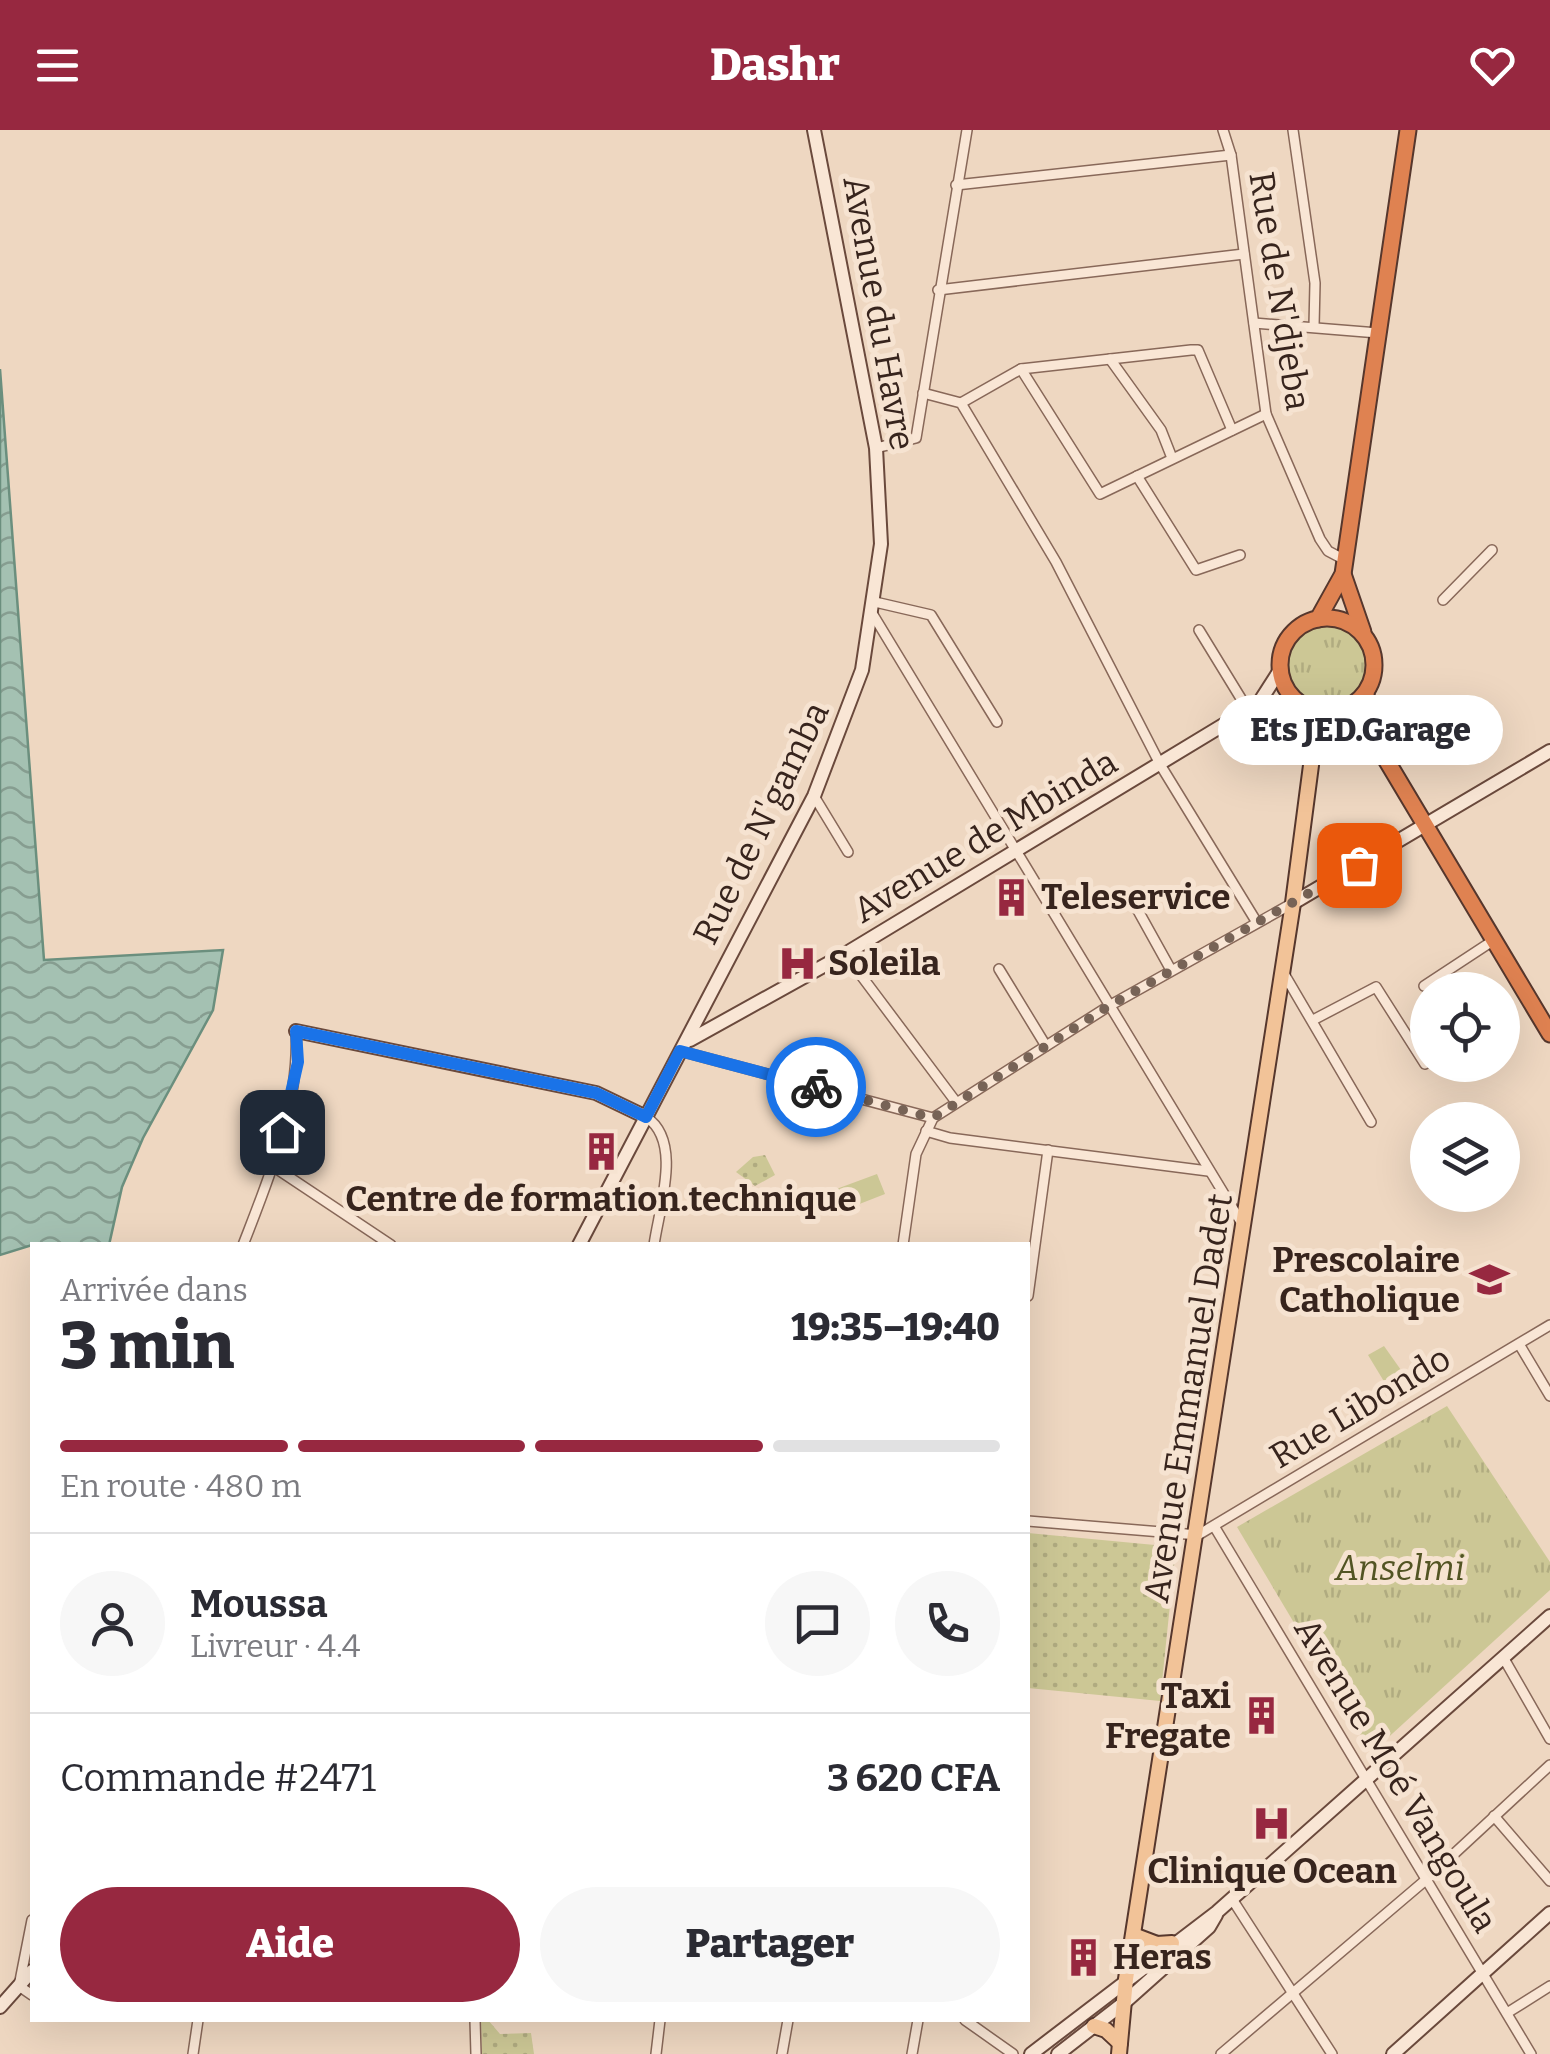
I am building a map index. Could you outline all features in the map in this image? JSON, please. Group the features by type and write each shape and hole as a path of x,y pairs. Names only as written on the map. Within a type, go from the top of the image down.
{"highway":[{"path":"1318,619 1344,567 1408,130"},
{"path":"1344,567 1375,663 1366,693 1369,731 1550,1034"},
{"path":"1363,634 1334,618 1318,619 1289,637 1280,670 1298,702 1335,712 1369,731"},
{"path":"1335,712 1366,693"}],"main road":[{"name":"Avenue Emmanuel Dadet","path":"1298,702 1313,750"},
{"name":"Avenue Emmanuel Dadet","path":"1120,2049 1126,1978 1136,1936 1198,1535 1313,750 1335,712"},
{"path":"1136,1936 1157,1944 1172,1943"},
{"path":"1094,2026 1106,2030 1120,2049"}],"street":[{"name":"Avenue du Havre","path":"814,130 876,448 879,507"},
{"path":"876,448 916,438 967,130"},
{"name":"Rue de N'djeba","path":"1224,130 1231,155 1266,414 1320,538 1344,567"},
{"path":"1293,130 1315,283 1314,326"},
{"path":"956,185 1231,155"},
{"path":"938,290 1244,254"},
{"path":"1254,323 1378,333"},
{"path":"923,393 961,403 1021,369 1198,350 1232,430"},
{"path":"1110,358 1161,430 1172,458"},
{"path":"1021,369 1095,492 1105,494 1266,414"},
{"path":"961,403 1056,562 1161,766 1256,921"},
{"path":"1138,476 1196,570 1240,555"},
{"name":"Rue de N'gamba","path":"582,1242 814,796 854,699 874,608 881,544 879,507"},
{"path":"1443,600 1492,550"},
{"path":"874,608 931,614 997,722"},
{"path":"874,608 1244,1226"},
{"path":"1199,630 1252,708"},
{"name":"Avenue de Mbinda","path":"684,1046 1161,766 1252,708 1280,670"},
{"name":"Avenue de Mbinda","path":"1252,708 1298,702"},
{"path":"903,1242 916,1154 933,1118 1109,1006 1426,828 1550,751"},
{"path":"814,796 848,852"},
{"path":"1136,906 1171,970"},
{"path":"1445,972 1494,940"},
{"path":"844,954 956,1102"},
{"path":"999,969 1046,1046"},
{"path":"1283,972 1371,1122"},
{"path":"1313,1020 1376,987 1410,1042"},
{"path":"244,1242 274,1167 298,1062 296,1031 596,1093 646,1117 661,1131 666,1156 654,1242"},
{"path":"684,1046 933,1118"},
{"path":"926,1131 1208,1171"},
{"path":"1030,1281 1048,1150"},
{"path":"274,1167 386,1242"},
{"name":"Rue Libondo","path":"1198,1535 1550,1325"},
{"path":"1519,1344 1550,1396"},
{"path":"1030,1521 1198,1535"},
{"name":"Avenue Moé Vangoula","path":"1214,1526 1531,2054"},
{"path":"1031,2054 1172,1943 1218,1912 1550,1616"},
{"path":"1504,1657 1550,1738"},
{"path":"1220,2054 1428,1878 1550,1764"},
{"path":"1494,1816 1550,1880"},
{"path":"1232,1899 1332,2054"},
{"path":"1058,2054 1126,2002 1209,1927 1218,1912"},
{"path":"1393,2054 1550,1913"},
{"path":"18,1986 30,1929"},
{"path":"0,2006 30,1973"},
{"path":"18,1986 30,1994"},
{"path":"1507,2013 1550,1986"},
{"path":"193,2054 198,2022"},
{"path":"475,2022 476,2054"},
{"path":"656,2054 660,2022"},
{"path":"782,2054 788,2022"},
{"path":"912,2054 918,2022"},
{"path":"968,2022 1014,2054"}],"green space":[{"path":"1319,622 1335,622 1351,629 1362,640 1369,664 1366,680 1357,694 1335,706 1319,706 1303,699 1292,688 1285,672 1285,656 1292,640 1303,629"},
{"path":"765,1155 775,1175 755,1186 736,1172 753,1157"},
{"path":"877,1174 885,1194 839,1212 831,1191"},
{"path":"1384,1346 1413,1387 1394,1398 1368,1355"},
{"name":"Anselmi","path":"1447,1406 1550,1562 1550,1590 1381,1744 1365,1742 1237,1527"},
{"path":"1030,1533 1176,1547 1160,1701 1030,1688"},
{"path":"481,2022 490,2022 500,2034 531,2033 534,2054 482,2054"}],"water":[{"path":"0,369 44,960 223,950 213,1010 143,1138 122,1187 110,1242 30,1242 30,1246 0,1255"}],"way so far":[{"path":"816,1087 933,1118 1109,1006 1359,865"}],"place":[{"name":"Ets JED.Garage","path":"1359,865"},
{"name":"Teleservice","path":"1011,897"},
{"name":"Soleila","path":"798,963"},
{"name":"Centre de formation.technique","path":"601,1152"},
{"name":"Prescolaire Catholique","path":"1490,1280"},
{"name":"Taxi Fregate","path":"1261,1716"},
{"name":"Clinique Ocean","path":"1272,1824"},
{"name":"Heras","path":"1083,1957"}],"route":[{"path":"282,1132 298,1062 296,1031 596,1093 646,1117 680,1051 816,1087"}]}
